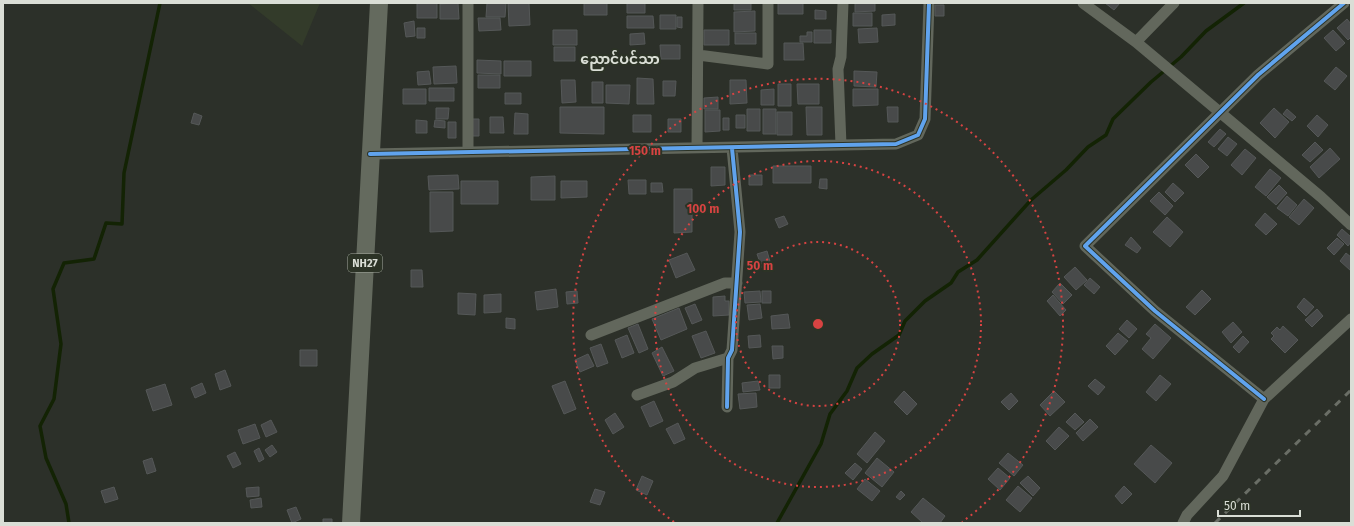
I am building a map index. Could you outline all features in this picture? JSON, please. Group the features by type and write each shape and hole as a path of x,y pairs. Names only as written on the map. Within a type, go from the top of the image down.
{"highway":[{"name":"NH27","path":"351,523 379,3"}],"street":[{"path":"468,3 468,152"},
{"path":"697,148 698,3"},
{"path":"698,55 768,64 768,3"},
{"path":"841,145 838,69 841,57 843,3"},
{"path":"370,154 896,144 918,136 925,119 929,3"},
{"path":"1083,3 1136,42 1351,225"},
{"path":"1136,42 1174,3"},
{"path":"1264,399 1155,311 1085,246 1258,75 1344,3"},
{"path":"727,408 728,358 732,350 740,232 732,148"},
{"path":"591,335 725,283 737,283"},
{"path":"1183,523 1187,515 1223,476 1264,399 1351,319"},
{"path":"637,396 673,382 695,368 728,358"}],"shaded area":[{"path":"248,3 320,3 302,46"}],"building":[{"path":"417,3 437,3 437,18 417,18"},
{"path":"458,3 459,19 440,19 440,4"},
{"path":"487,3 506,3 505,17 486,17"},
{"path":"508,3 529,3 530,25 509,26"},
{"path":"584,3 607,3 607,15 584,15"},
{"path":"627,3 645,3 645,13 627,13"},
{"path":"734,3 751,3 751,10 734,10"},
{"path":"778,3 803,3 803,14 778,14"},
{"path":"855,3 875,3 875,11 855,12"},
{"path":"1105,3 1120,3 1114,10"},
{"path":"935,5 944,5 944,16 935,16"},
{"path":"815,10 826,11 826,19 815,19"},
{"path":"755,11 755,31 734,32 734,12"},
{"path":"853,13 872,13 872,26 853,26"},
{"path":"895,14 895,25 882,26 882,15"},
{"path":"660,15 676,15 676,29 660,29"},
{"path":"627,16 653,16 654,28 627,28"},
{"path":"677,17 682,17 682,28 677,27"},
{"path":"478,18 500,18 501,30 479,31"},
{"path":"1347,19 1351,24 1351,37 1348,40 1337,28"},
{"path":"414,21 415,36 406,37 404,23"},
{"path":"417,28 425,28 425,38 417,38"},
{"path":"877,28 878,42 859,43 858,29"},
{"path":"553,30 577,30 577,45 553,45"},
{"path":"704,30 729,30 729,45 704,45"},
{"path":"814,30 831,30 831,43 814,43"},
{"path":"1333,30 1345,43 1336,51 1324,38"},
{"path":"807,32 812,32 812,42 800,42 800,36 807,36"},
{"path":"644,33 645,44 630,45 630,34"},
{"path":"735,33 756,33 756,44 735,44"},
{"path":"784,43 803,43 804,60 784,60"},
{"path":"660,45 680,45 680,59 661,59"},
{"path":"554,47 575,47 575,61 554,61"},
{"path":"477,60 501,61 501,74 477,73"},
{"path":"504,61 531,61 531,76 504,76"},
{"path":"456,66 457,83 434,84 433,67"},
{"path":"1336,67 1347,76 1335,90 1324,81"},
{"path":"429,71 431,84 418,85 417,72"},
{"path":"854,71 877,72 876,87 854,86"},
{"path":"478,75 500,75 500,88 478,88"},
{"path":"637,78 653,79 654,104 637,104"},
{"path":"561,80 575,80 576,102 562,103"},
{"path":"730,80 746,80 747,103 730,104"},
{"path":"663,81 676,81 675,96 663,96"},
{"path":"592,82 603,82 603,103 592,103"},
{"path":"778,84 791,84 791,106 778,106"},
{"path":"797,84 819,84 819,104 798,104"},
{"path":"606,85 630,85 629,104 606,103"},
{"path":"429,88 454,88 454,101 429,101"},
{"path":"403,89 426,89 426,104 403,104"},
{"path":"774,89 774,105 761,105 761,90"},
{"path":"853,89 878,89 878,105 853,106"},
{"path":"505,93 521,93 521,104 505,104"},
{"path":"718,97 718,109 704,109 704,98"},
{"path":"560,107 604,107 604,134 560,133"},
{"path":"806,107 822,107 822,135 807,135"},
{"path":"887,107 898,107 898,122 888,122"},
{"path":"436,108 449,108 448,119 436,119"},
{"path":"1274,108 1289,122 1275,138 1260,123"},
{"path":"747,109 760,109 760,131 747,131"},
{"path":"763,109 776,109 776,134 763,134"},
{"path":"1287,109 1296,117 1292,121 1283,114"},
{"path":"705,110 720,110 720,131 705,132"},
{"path":"777,112 792,112 792,135 777,135"},
{"path":"194,113 202,116 199,125 191,123"},
{"path":"515,113 528,114 528,134 514,134"},
{"path":"633,115 651,115 651,132 633,132"},
{"path":"736,115 745,115 745,128 736,128"},
{"path":"1317,115 1328,125 1318,137 1307,126"},
{"path":"490,117 503,117 504,133 490,133"},
{"path":"723,118 729,118 729,130 723,130"},
{"path":"470,119 479,119 479,136 470,136"},
{"path":"668,119 681,119 681,132 668,132"},
{"path":"416,120 427,121 427,133 416,133"},
{"path":"435,120 445,121 445,128 434,127"},
{"path":"448,122 456,122 456,138 448,138"},
{"path":"1220,129 1226,134 1214,147 1208,142"},
{"path":"1228,137 1237,144 1227,156 1218,149"},
{"path":"1315,142 1323,150 1310,162 1302,155"},
{"path":"1330,148 1340,159 1319,178 1310,167"},
{"path":"1245,149 1256,158 1242,175 1231,165"},
{"path":"1196,154 1209,167 1198,178 1185,165"},
{"path":"773,166 811,166 811,183 773,183"},
{"path":"711,167 725,167 725,185 711,186"},
{"path":"1270,169 1281,178 1266,196 1255,187"},
{"path":"458,175 459,189 429,190 428,176"},
{"path":"749,175 762,175 762,185 749,185"},
{"path":"555,176 555,200 531,200 531,177"},
{"path":"820,179 827,179 827,189 819,188"},
{"path":"628,180 646,180 646,194 629,194"},
{"path":"461,181 498,181 498,204 461,204"},
{"path":"561,181 587,181 587,197 561,198"},
{"path":"651,183 662,183 663,192 651,192"},
{"path":"1173,183 1184,193 1175,202 1165,192"},
{"path":"1279,185 1287,193 1276,205 1267,197"},
{"path":"674,189 692,189 692,232 674,233"},
{"path":"430,192 453,192 453,231 430,232"},
{"path":"1159,192 1173,206 1165,215 1150,201"},
{"path":"1287,196 1297,205 1288,216 1277,208"},
{"path":"1304,199 1314,208 1299,225 1289,217"},
{"path":"1265,213 1277,224 1266,235 1255,225"},
{"path":"784,216 788,224 779,228 775,219"},
{"path":"1167,217 1183,232 1170,247 1153,232"},
{"path":"1342,229 1351,237 1351,242 1348,246 1337,235"},
{"path":"1131,237 1141,248 1137,253 1125,245"},
{"path":"1337,238 1344,244 1334,255 1327,248"},
{"path":"767,251 771,265 762,268 757,254"},
{"path":"687,253 695,270 676,278 669,260"},
{"path":"1346,253 1351,257 1351,271 1340,261"},
{"path":"1075,267 1087,280 1076,290 1064,277"},
{"path":"411,270 422,270 423,287 411,287"},
{"path":"1090,278 1100,287 1094,294 1084,285"},
{"path":"1060,283 1072,295 1063,304 1052,292"},
{"path":"556,289 558,307 537,310 535,292"},
{"path":"1202,290 1211,299 1195,315 1186,307"},
{"path":"577,291 578,303 567,304 566,292"},
{"path":"760,291 761,302 745,303 744,292"},
{"path":"762,291 771,291 771,303 762,303"},
{"path":"458,293 476,294 475,315 458,314"},
{"path":"501,294 501,312 484,313 484,295"},
{"path":"1053,295 1066,310 1060,316 1047,301"},
{"path":"725,296 725,301 729,301 729,315 713,316 713,297"},
{"path":"1304,298 1314,307 1306,316 1297,307"},
{"path":"695,304 702,320 692,324 685,308"},
{"path":"760,304 762,318 749,320 747,305"},
{"path":"679,308 687,329 661,340 652,319"},
{"path":"1317,309 1323,316 1312,327 1305,320"},
{"path":"788,314 790,328 772,329 771,316"},
{"path":"506,318 515,319 515,329 506,328"},
{"path":"1127,320 1137,329 1129,338 1119,329"},
{"path":"1233,322 1242,332 1231,343 1222,332"},
{"path":"638,324 648,349 639,353 628,328"},
{"path":"1155,324 1171,338 1153,359 1142,349 1151,338 1146,334"},
{"path":"1283,326 1298,340 1285,353 1271,339 1274,336 1271,333 1277,327 1280,330"},
{"path":"706,331 715,353 701,358 692,336"},
{"path":"1118,333 1128,341 1115,355 1106,346"},
{"path":"627,335 634,353 622,358 615,340"},
{"path":"760,335 761,347 749,348 748,336"},
{"path":"1243,336 1249,342 1239,353 1233,347"},
{"path":"601,344 608,363 597,367 590,348"},
{"path":"772,346 783,346 783,358 773,359"},
{"path":"662,347 674,371 663,376 652,353"},
{"path":"300,350 317,350 317,366 300,366"},
{"path":"588,354 594,366 580,372 575,360"},
{"path":"225,370 231,386 220,390 215,374"},
{"path":"769,375 780,375 780,388 769,388"},
{"path":"1160,375 1171,384 1156,401 1146,392"},
{"path":"1095,379 1105,387 1098,395 1088,386"},
{"path":"565,381 576,409 564,414 552,386"},
{"path":"758,381 760,390 743,392 742,383"},
{"path":"202,383 206,393 195,398 191,388"},
{"path":"165,384 172,405 153,411 146,390"},
{"path":"904,391 917,404 907,415 894,402"},
{"path":"1054,391 1065,402 1050,416 1040,405"},
{"path":"756,393 757,407 740,409 738,394"},
{"path":"1011,393 1018,401 1009,410 1001,402"},
{"path":"654,401 663,421 650,427 641,407"},
{"path":"615,413 624,427 613,434 605,420"},
{"path":"1075,413 1084,422 1075,430 1066,422"},
{"path":"1090,419 1098,427 1083,441 1076,433"},
{"path":"271,420 277,432 266,437 261,425"},
{"path":"678,423 685,439 674,444 666,429"},
{"path":"255,424 260,438 243,444 238,430"},
{"path":"1059,427 1069,436 1055,450 1046,441"},
{"path":"875,432 885,441 867,463 857,454"},
{"path":"272,445 277,452 270,457 265,450"},
{"path":"1151,445 1172,463 1155,483 1134,464"},
{"path":"259,448 264,459 259,462 254,451"},
{"path":"235,452 241,464 233,468 227,456"},
{"path":"1008,453 1023,465 1014,476 999,463"},
{"path":"152,458 156,471 147,474 143,461"},
{"path":"877,458 894,472 882,487 865,473"},
{"path":"855,463 862,469 853,480 845,473"},
{"path":"998,468 1010,478 1000,490 988,479"},
{"path":"642,476 653,481 647,495 636,490"},
{"path":"1028,476 1040,488 1033,496 1020,483"},
{"path":"865,479 880,491 872,501 857,489"},
{"path":"1018,486 1032,498 1020,512 1006,500"},
{"path":"1124,486 1132,494 1122,504 1115,496"},
{"path":"114,487 118,499 105,503 101,491"},
{"path":"259,487 259,496 247,497 246,488"},
{"path":"595,489 605,492 600,505 590,502"},
{"path":"901,491 905,495 900,500 896,497"},
{"path":"261,498 262,507 251,508 250,500"},
{"path":"923,498 945,516 940,523 923,523 911,512"},
{"path":"296,507 301,519 292,523 287,510"},
{"path":"323,519 332,519 332,523 323,523"}],"waterway":[{"path":"69,523 66,504 46,458 40,426 54,399 61,344 53,289 64,263 94,259 106,223 122,224 124,173 160,3"},
{"path":"777,523 821,444 830,414 847,391 857,368 872,354 899,335 905,321 925,301 951,283 958,272 977,260 1031,200 1066,170 1088,147 1106,135 1113,119 1151,82 1181,57 1206,31 1244,3"}],"railway":[{"path":"1215,523 1351,390"}],"cycle path":[{"path":"370,154 896,144 918,135 925,119 929,3"},
{"path":"1264,399 1155,311 1085,246 1258,75 1344,3"},
{"path":"727,407 728,358 732,350 740,232 732,148"}],"district":[{"name":"ညောင်ပင်သာ","path":"620,59"}]}
